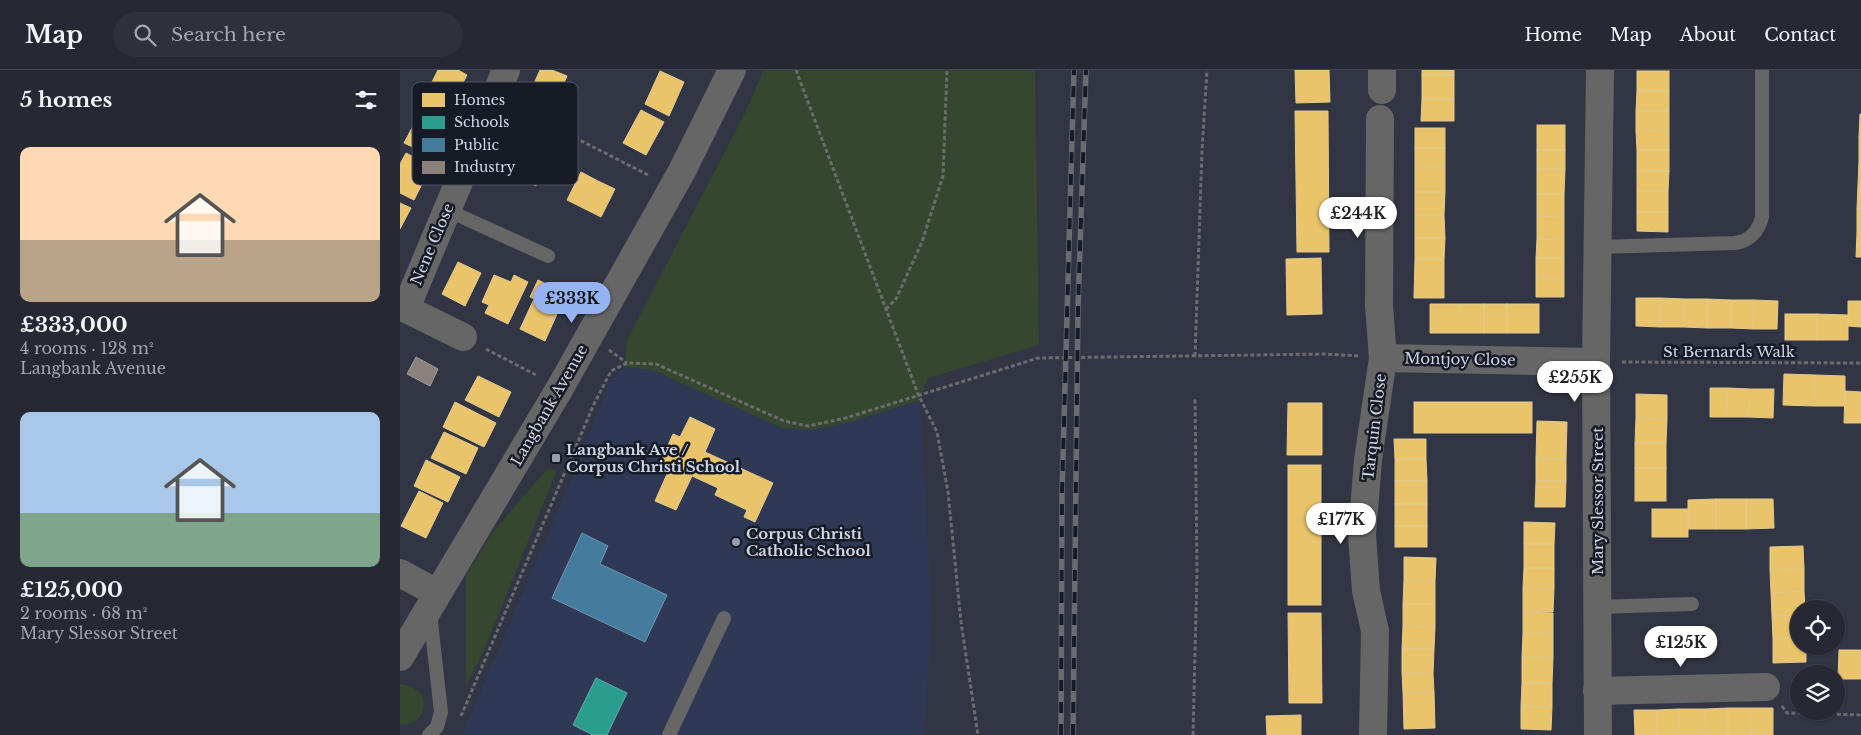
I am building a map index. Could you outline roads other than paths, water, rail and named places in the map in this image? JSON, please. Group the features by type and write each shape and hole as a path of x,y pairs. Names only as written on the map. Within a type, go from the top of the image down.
{"street":[{"name":"Nene Close","path":"500,82 506,70"},
{"name":"Langbank Avenue","path":"400,657 560,388 672,188 732,70"},
{"name":"Mary Slessor Street","path":"1598,735 1596,362 1600,70"},
{"name":"Tarquin Close","path":"1373,735 1375,631 1366,591 1362,535 1368,460 1383,358 1379,306 1380,119"},
{"name":"Nene Close","path":"457,185 403,307 463,337"},
{"name":"Montjoy Close","path":"1383,358 1596,362"},
{"path":"400,573 433,599"},
{"path":"1597,691 1766,687"}],"lane":[{"path":"1598,247 1735,242 1745,241 1751,237 1759,226 1762,217 1762,70"},
{"path":"447,210 548,256"},
{"path":"429,735 437,727 441,712 433,599"},
{"path":"1597,607 1692,604"},
{"path":"669,735 724,618"}],"railway":[{"path":"1061,735 1062,493 1074,70"},
{"path":"1073,735 1078,308 1086,70"}],"place":[{"name":"Langbank Ave / Corpus Christi School","path":"556,458"},
{"name":"Corpus Christi Catholic School","path":"736,542"}]}
